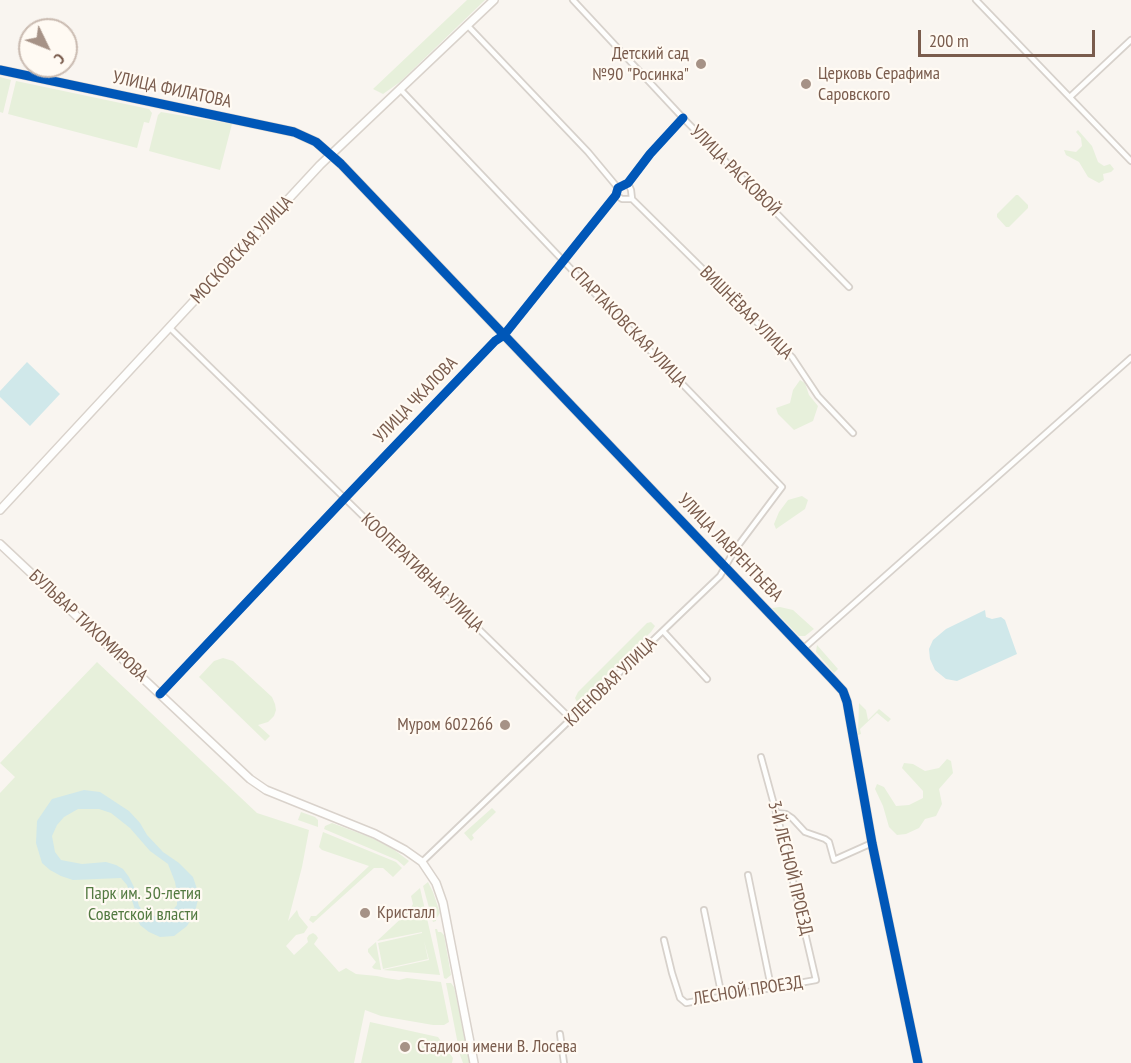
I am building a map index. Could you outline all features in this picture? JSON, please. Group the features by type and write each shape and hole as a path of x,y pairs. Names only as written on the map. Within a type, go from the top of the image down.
{"street":[{"name":"МОСКОВСКАЯ УЛИЦА","path":"0,510 331,154 494,0"},
{"name":"УЛИЦА РАСКОВОЙ","path":"573,0 683,118 849,287"},
{"path":"976,0 1131,161"},
{"path":"467,25 588,152 618,188 628,183 650,154 683,118"},
{"path":"1070,98 1131,40"},
{"name":"УЛИЦА ФИЛАТОВА","path":"0,70 294,132 316,142 331,154"},
{"name":"СПАРТАКОВСКАЯ УЛИЦА","path":"400,89 782,487"},
{"name":"УЛИЦА ЛАВРЕНТЬЕВА","path":"331,154 843,691 918,1063"},
{"path":"616,195 622,199 632,199 632,190 628,183"},
{"name":"УЛИЦА ЧКАЛОВА","path":"160,694 495,341 504,335 616,195 618,188"},
{"name":"ВИШНЁВАЯ УЛИЦА","path":"632,199 792,357 818,396 853,433"},
{"name":"КООПЕРАТИВНАЯ УЛИЦА","path":"170,327 571,719"},
{"path":"804,648 1131,358"},
{"name":"КЛЕНОВАЯ УЛИЦА","path":"422,862 720,576 734,551 782,487"},
{"name":"БУЛЬВАР ТИХОМИРОВА","path":"0,544 250,779 266,790 375,834 422,862 436,883 443,903 474,1063"},
{"path":"663,631 706,680"},
{"name":"3-Й ЛЕСНОЙ ПРОЕЗД","path":"761,757 777,813 816,980"},
{"path":"777,813 786,814 805,832 829,842 834,860 872,843"},
{"path":"748,875 771,987"},
{"path":"704,910 722,997"},
{"name":"ЛЕСНОЙ ПРОЕЗД","path":"664,940 680,998 686,1003 816,980"},
{"path":"560,1034 564,1063"}],"green space":[{"path":"467,0 485,0 400,82 383,94 373,89"},
{"path":"0,77 11,80 3,113 0,112"},
{"path":"16,81 149,109 152,113 149,123 144,122 137,148 8,114"},
{"path":"161,112 232,124 220,170 149,151 158,115"},
{"path":"1078,130 1092,146 1098,162 1104,166 1110,164 1114,169 1103,174 1104,180 1099,183 1088,177 1079,162 1066,155 1064,150 1076,152 1082,146 1081,138 1076,132"},
{"path":"1016,195 1028,205 1028,208 1009,227 1006,227 997,214"},
{"path":"800,380 805,383 809,395 818,406 813,421 794,430 778,414 776,408 790,403 793,390"},
{"path":"802,496 808,500 805,509 776,529 774,524 788,500"},
{"path":"772,608 793,610 814,629 805,636 799,636"},
{"path":"651,622 655,626 651,632 577,702 575,698 578,692 647,623"},
{"path":"817,645 838,669 834,673 816,652"},
{"path":"223,658 233,661 272,697 276,710 274,716 268,722 258,725 270,736 265,741 199,677 214,661"},
{"name":"Парк им. 50-летия Советской власти","path":"97,662 257,813 309,830 288,921 297,910 308,927 304,933 296,935 286,946 294,955 308,942 307,938 313,933 318,938 314,944 339,972 346,968 356,974 399,980 407,978 441,982 449,1022 444,1025 433,1025 381,1016 365,1010 354,1063 0,1063 0,793 15,777 0,763"},
{"path":"859,703 866,710 868,720 879,709 891,719 888,722 877,713 860,729 861,734 858,735"},
{"path":"947,759 951,761 953,773 939,789 942,804 936,816 925,819 919,828 897,835 889,827 875,789 877,784 884,787 896,806 909,805 923,798 923,791 902,768 904,763 913,764 925,771 939,768"},
{"path":"492,808 496,812 472,835 474,838 471,841 464,833"},
{"path":"301,812 315,817 318,820 318,827 298,820"},
{"path":"332,823 372,838 409,861 404,866 397,860 324,829"},
{"path":"323,832 396,862 402,868 393,877 383,868 374,868 313,923 309,920 311,916 316,916 369,866 322,850 319,847"},
{"path":"428,882 440,913 433,922 423,886"},
{"path":"420,888 440,975 383,970 429,960 424,941 428,959 383,969 378,943 422,932 377,941 409,911 413,904 411,896"},
{"path":"435,929 444,935 451,975 446,979 444,978"},
{"path":"376,942 381,970 372,967 376,962 368,952 368,949"},
{"path":"446,983 451,983 454,987 470,1063 463,1063 460,1055"},
{"name":"Стадион имени В. Лосева","path":"370,1022 438,1037 453,1058 452,1063 361,1063"}],"water":[{"path":"27,362 60,394 30,426 0,397 0,391"},
{"path":"985,610 986,617 992,619 1001,617 1005,620 1017,654 957,681 946,679 935,670 930,659 929,649 933,640 946,629"},
{"path":"84,790 100,792 129,811 163,852 193,877 199,895 195,912 187,926 174,936 160,937 140,925 127,885 121,878 73,880 50,870 42,863 36,843 37,821 52,799","holes":["78,809 99,809 111,813 130,828 150,851 168,864 177,893 177,905 170,913 153,916 144,912 139,906 129,877 123,869 116,865 106,862 82,864 61,860 55,852 52,836 64,817"]}],"cycle path":[{"path":"0,70 294,132 316,142 341,164 832,679 843,691 847,702 872,843 918,1063"},
{"path":"160,694 495,341 504,335 616,195 618,188 628,183 650,154 683,118"}],"place":[{"name":"Детский сад №90 \"Росинка\"","path":"701,64"},
{"name":"Церковь Серафима Саровского","path":"806,84"},
{"name":"Муром 602266","path":"505,725"},
{"name":"Кристалл","path":"365,913"},
{"name":"Стадион имени В. Лосева","path":"405,1047"}]}
